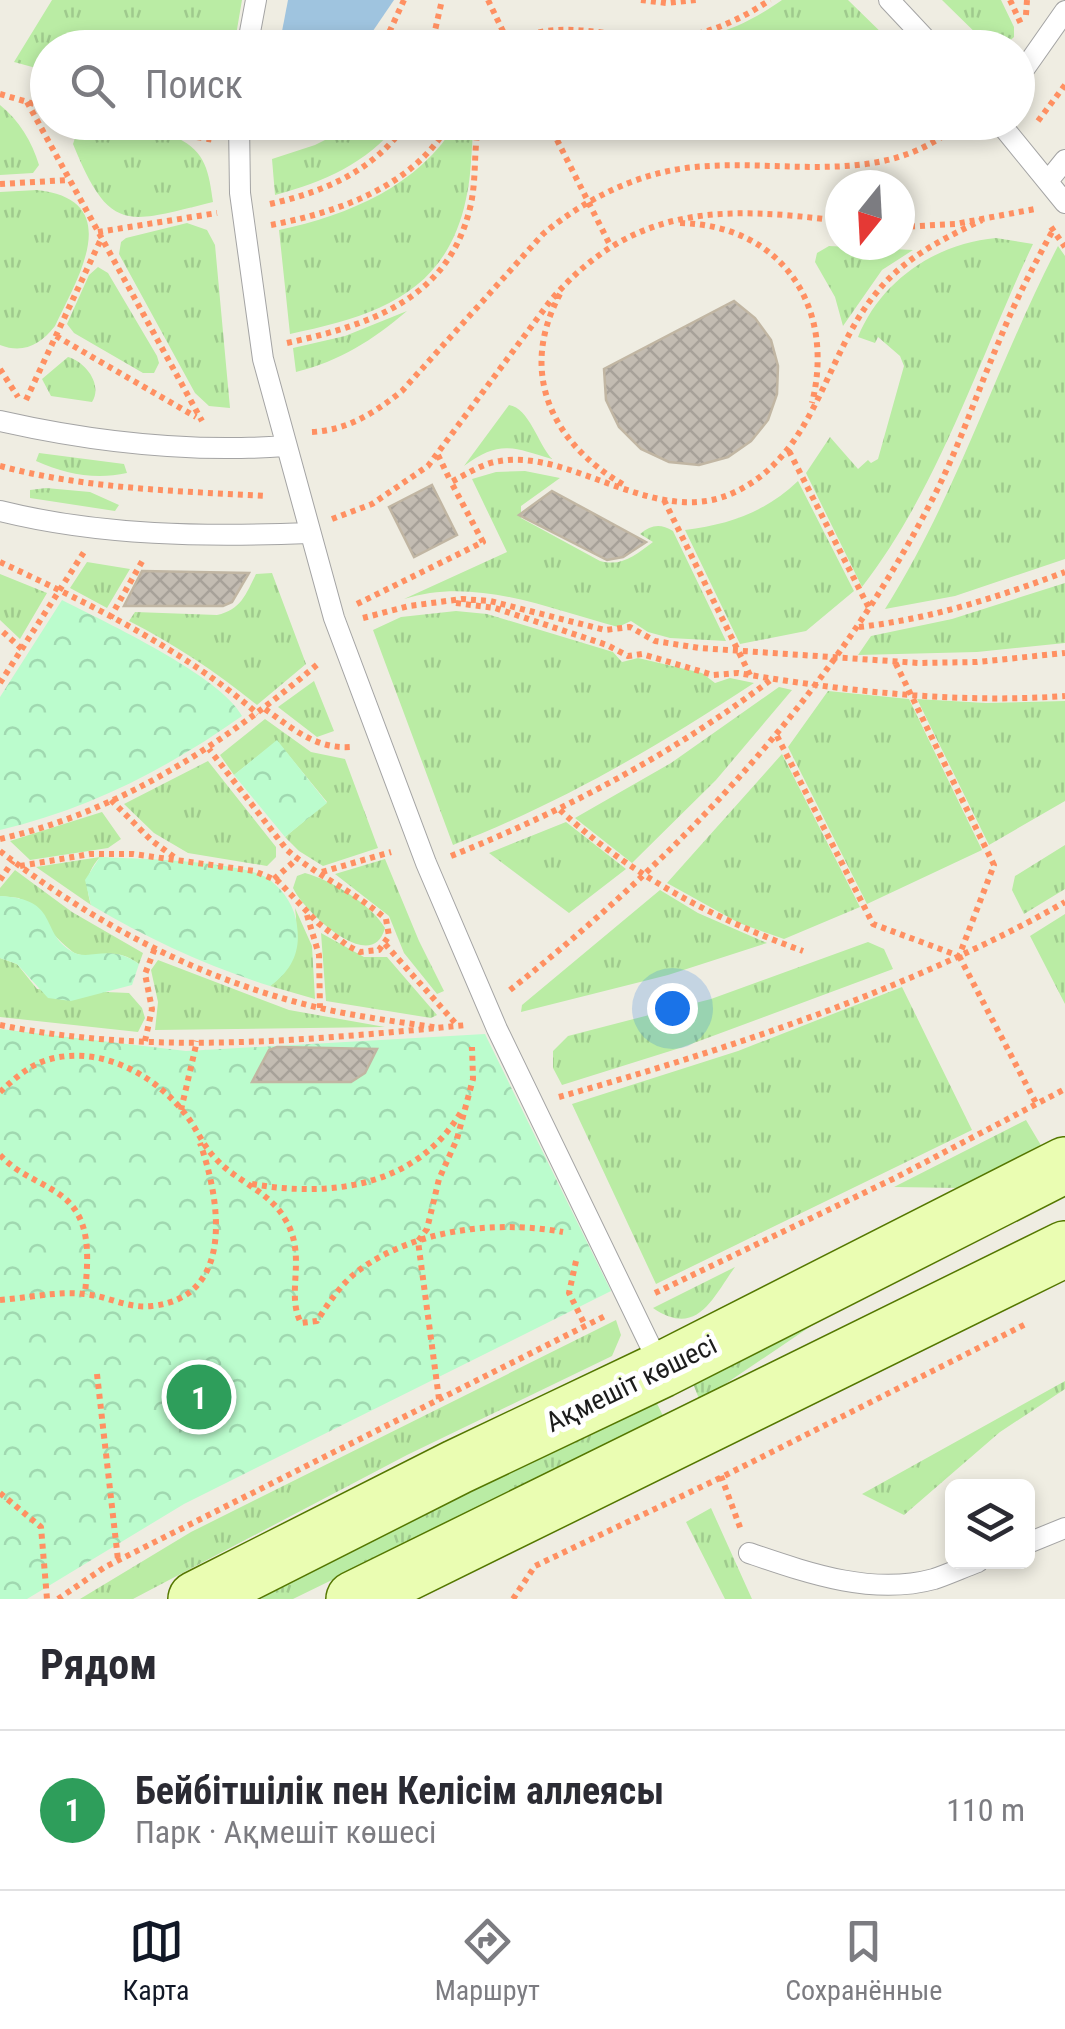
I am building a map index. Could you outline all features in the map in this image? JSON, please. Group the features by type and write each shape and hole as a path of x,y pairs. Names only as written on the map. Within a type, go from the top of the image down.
{"street":[{"name":"Ақмешіт көшесі","path":"196,1599 1065,1166"},
{"path":"354,1599 710,1454 1065,1250"}],"lane":[{"path":"251,30 256,0"},
{"path":"889,0 917,30"},
{"path":"1035,53 1065,10"},
{"path":"239,140 240,193 263,359 334,618 426,863 497,1029 661,1370"},
{"path":"1014,140 1065,203"},
{"path":"1048,181 1065,160"},
{"path":"0,421 142,444 285,446"},
{"path":"0,510 82,526 138,531 310,533"},
{"path":"1035,1540 1065,1528"},
{"path":"749,1553 855,1583 901,1584 934,1579 960,1569"}],"path":[{"path":"391,30 404,0"},
{"path":"435,30 442,0"},
{"path":"488,0 500,30"},
{"path":"640,0 696,0"},
{"path":"708,30 770,0"},
{"path":"1010,0 1025,30"},
{"path":"539,30 583,30"},
{"path":"1038,121 1065,85"},
{"path":"0,94 30,103"},
{"path":"26,102 30,109"},
{"path":"47,140 202,420 56,336"},
{"path":"260,206 296,198 357,172 394,140"},
{"path":"262,216 263,227 359,199 411,170 438,140"},
{"path":"280,328 284,348 372,320 428,284 450,255 469,211 478,140"},
{"path":"557,140 610,245"},
{"path":"304,432 347,426 402,392 543,234 588,203 628,183 696,167 873,164 926,149 938,140"},
{"path":"0,184 69,180"},
{"path":"915,226 982,220 1036,208"},
{"path":"100,235 218,213"},
{"path":"325,514 327,520 372,504 402,486 438,455 521,338 567,282 610,245 664,222 708,215 759,214 825,220"},
{"path":"452,482 480,467 516,460 536,462 660,499 708,501 729,495 766,473 789,450 859,316 876,293 920,253 982,220"},
{"path":"646,229 681,223 727,230 772,254 792,274 812,312 820,352 812,403 798,436"},
{"path":"506,994 585,931 706,816 817,685 869,610 934,497 1000,337 1053,230"},
{"path":"0,368 23,401 100,235"},
{"path":"567,282 552,308 540,358 549,408 559,427 597,469 660,499 750,675"},
{"path":"789,450 869,610"},
{"path":"356,604 483,542 438,455"},
{"path":"0,466 79,482 267,496"},
{"path":"0,683 84,550"},
{"path":"110,618 145,557"},
{"path":"0,562 59,590 199,668 261,712 308,739 336,748 350,746"},
{"path":"858,627 976,603 1065,572"},
{"path":"352,592 366,634"},
{"path":"361,618 435,601 490,602 605,630 630,628 654,641 677,646 895,662 977,662 1065,652"},
{"path":"435,601 494,608 607,644 628,656 642,654 714,674 910,693 1065,696"},
{"path":"2,632 23,650"},
{"path":"895,662 994,864 959,956"},
{"path":"0,839 148,784 209,749 319,663"},
{"path":"449,857 560,810 652,760 773,678"},
{"path":"777,736 873,924 959,956 1037,1105"},
{"path":"0,880 16,864 90,854 175,858 254,870 274,878 318,923 360,952 372,952 385,944 390,929 386,919 297,858 209,749"},
{"path":"112,800 151,840 175,858"},
{"path":"560,810 645,876 719,918 803,952"},
{"path":"442,839 454,871"},
{"path":"0,852 76,906 155,948 226,979 320,1008 440,1028"},
{"path":"320,873 392,852"},
{"path":"274,878 297,858"},
{"path":"565,1116 557,1098 720,1048 959,956 1065,902"},
{"path":"304,910 320,955 320,1008"},
{"path":"385,944 458,1026"},
{"path":"145,1040 152,1010 145,974 155,948"},
{"path":"498,976 510,1003"},
{"path":"0,1025 90,1038 197,1041 396,1034 468,1025"},
{"path":"439,1399 418,1241 427,1229 467,1102 473,1079 472,1034"},
{"path":"181,1110 197,1041"},
{"path":"0,1092 18,1075 42,1062 75,1054 106,1059 136,1072 181,1110 217,1161 265,1195 285,1217 294,1238 298,1267 296,1313 301,1323 316,1321 358,1270 384,1254 418,1241 479,1229 530,1226 564,1232"},
{"path":"58,1599 118,1560 631,1303 786,1232 1065,1089"},
{"path":"246,1183 325,1190 359,1185 398,1172 449,1132 467,1102"},
{"path":"0,1300 85,1294 126,1306 150,1307 190,1293 204,1276 213,1255 217,1230 212,1176 198,1137"},
{"path":"0,1155 16,1172 60,1194 77,1210 88,1255 85,1294"},
{"path":"513,1599 535,1566 710,1454 1031,1322"},
{"path":"98,1374 118,1560"},
{"path":"710,1454 749,1553"},
{"path":"0,1493 41,1527 47,1599"}],"green space":[{"path":"52,0 242,0 237,30 34,30"},
{"path":"782,0 848,0 879,30 726,30"},
{"path":"942,0 1001,0 1014,27 973,30"},
{"path":"30,36 30,66 14,62"},
{"path":"0,105 33,148 39,165 33,173 0,175"},
{"path":"74,140 181,140 200,156 213,202 160,215 125,215 111,208 98,194"},
{"path":"325,140 383,140 343,170 275,195 272,159"},
{"path":"444,140 473,140 466,199 456,232 442,258 424,279 377,309 290,334 279,230 331,216 380,194 423,164"},
{"path":"37,190 65,197 81,209 88,225 88,244 83,265 55,326 30,346 8,348 0,345 0,192"},
{"path":"187,223 207,230 215,245 230,408 209,406 195,393 119,254 126,238"},
{"path":"996,238 1033,244 936,464 890,548 862,587 806,473 830,437 858,469 868,460 871,463 878,459 904,366 900,356 878,337 875,343 858,337 881,298 914,268 953,248"},
{"path":"1058,246 1065,256 1065,559 955,596 885,609 934,521"},
{"path":"825,248 825,260 898,260 882,270 843,326 835,297 815,262 817,253"},
{"path":"98,267 108,273 157,356 159,363 154,373 143,373 74,333 67,324 89,275"},
{"path":"407,311 355,348 296,372 293,348 345,336"},
{"path":"68,357 91,375 95,388 92,402 51,396 42,379"},
{"path":"509,405 528,419 552,459 506,448 487,452 464,466"},
{"path":"39,453 124,464 127,473 92,476 69,472 36,461"},
{"path":"525,471 560,478 521,506 521,518 600,561 622,561 634,555 653,542 640,534 652,527 673,531 726,641 670,638 648,632 631,621 618,627 485,593 431,593 404,599 507,552 472,479 496,472"},
{"path":"798,481 854,591 806,631 740,644 685,530 746,515"},
{"path":"30,490 90,492 119,505 115,511 30,498"},
{"path":"87,562 130,569 107,608 70,588"},
{"path":"272,573 306,664 257,705 195,660 129,621 135,612 225,613 242,600 256,574"},
{"path":"0,574 47,593 20,639 0,620"},
{"path":"1065,583 1065,643 977,652 858,655 871,636 952,619"},
{"path":"62,600 187,668 230,700 242,716 126,785 65,811 0,830 0,697"},
{"path":"456,611 487,614 613,652 622,662 638,658 702,673 715,683 730,678 754,683 608,772 453,845 373,630 401,617"},
{"path":"314,681 334,731 317,737 278,707"},
{"path":"779,687 792,690 716,780 632,863 575,818 671,763"},
{"path":"828,691 909,699 982,850 867,904 788,747"},
{"path":"917,699 986,703 1065,701 1065,801 989,845"},
{"path":"265,719 311,752 345,759 378,848 323,866 285,837 327,802 277,741 234,775 220,755"},
{"path":"277,740 327,803 285,837 234,775"},
{"path":"782,754 860,907 784,939 739,923 667,883"},
{"path":"208,761 276,847 276,857 267,866 188,853 154,833 124,804"},
{"path":"102,812 121,839 108,848 30,860 10,841"},
{"path":"566,822 626,869 569,913 489,853"},
{"path":"1065,845 1065,889 1024,914 1012,890 1015,876"},
{"path":"100,857 88,879 91,905 36,867"},
{"path":"100,857 214,864 257,873 285,895 294,912 298,935 293,960 270,986 201,961 134,929 91,905 85,880"},
{"path":"385,859 444,991 437,994 404,953 389,916 335,874"},
{"path":"15,870 72,912 143,953 139,964 121,955 85,956 72,951 19,898 0,896 0,888"},
{"path":"305,873 338,887 370,910 385,928 378,941 367,946 353,943 323,923 293,888 297,876"},
{"path":"660,890 698,913 767,943 668,975 521,1012 522,1005"},
{"path":"0,896 19,898 40,909 61,943 71,951 85,955 118,954 139,964 132,985 71,1001 48,998 17,964 0,958"},
{"path":"295,908 312,946 315,999 270,986 290,961"},
{"path":"1065,914 1065,1004 1030,936"},
{"path":"321,933 364,957 387,957 437,1015 431,1018 326,1001"},
{"path":"868,942 884,949 893,969 683,1047 562,1085 553,1068 553,1051 568,1036 711,999"},
{"path":"0,958 17,964 37,989 129,993 145,1018 138,1032 0,1017"},
{"path":"158,960 289,1010 385,1027 155,1030 158,1002 151,970"},
{"path":"902,987 972,1130 656,1284 572,1104 738,1051"},
{"path":"0,1029 186,1051 485,1034 611,1291 184,1504 27,1599 0,1599"},
{"path":"1026,1120 1042,1147 959,1188 894,1187"},
{"path":"735,1267 711,1302 692,1317 668,1316 653,1308"},
{"path":"616,1320 621,1335 612,1356 407,1455 133,1599 80,1599 191,1532"},
{"path":"817,1322 700,1401 691,1379"},
{"path":"1065,1381 1065,1389 1000,1432 904,1515 862,1494"},
{"path":"653,1395 664,1418 293,1599 261,1599 309,1563"},
{"path":"711,1508 752,1599 725,1599 686,1522"}],"water":[{"path":"288,0 394,0 374,30 282,30"}],"building":[{"path":"734,301 755,318 771,340 778,366 777,394 768,420 751,441 728,457 699,465 669,462 641,449 619,427 606,400 604,369"},
{"path":"432,485 457,535 414,557 389,507"},
{"path":"552,491 646,542 623,557 607,560 519,515"},
{"path":"142,571 249,573 232,602 223,606 124,606"},
{"path":"377,1049 365,1073 351,1082 252,1082 269,1050"}],"place":[{"name":"Бейбітшілік пен Келісім аллеясы","path":"199,1397"}]}
